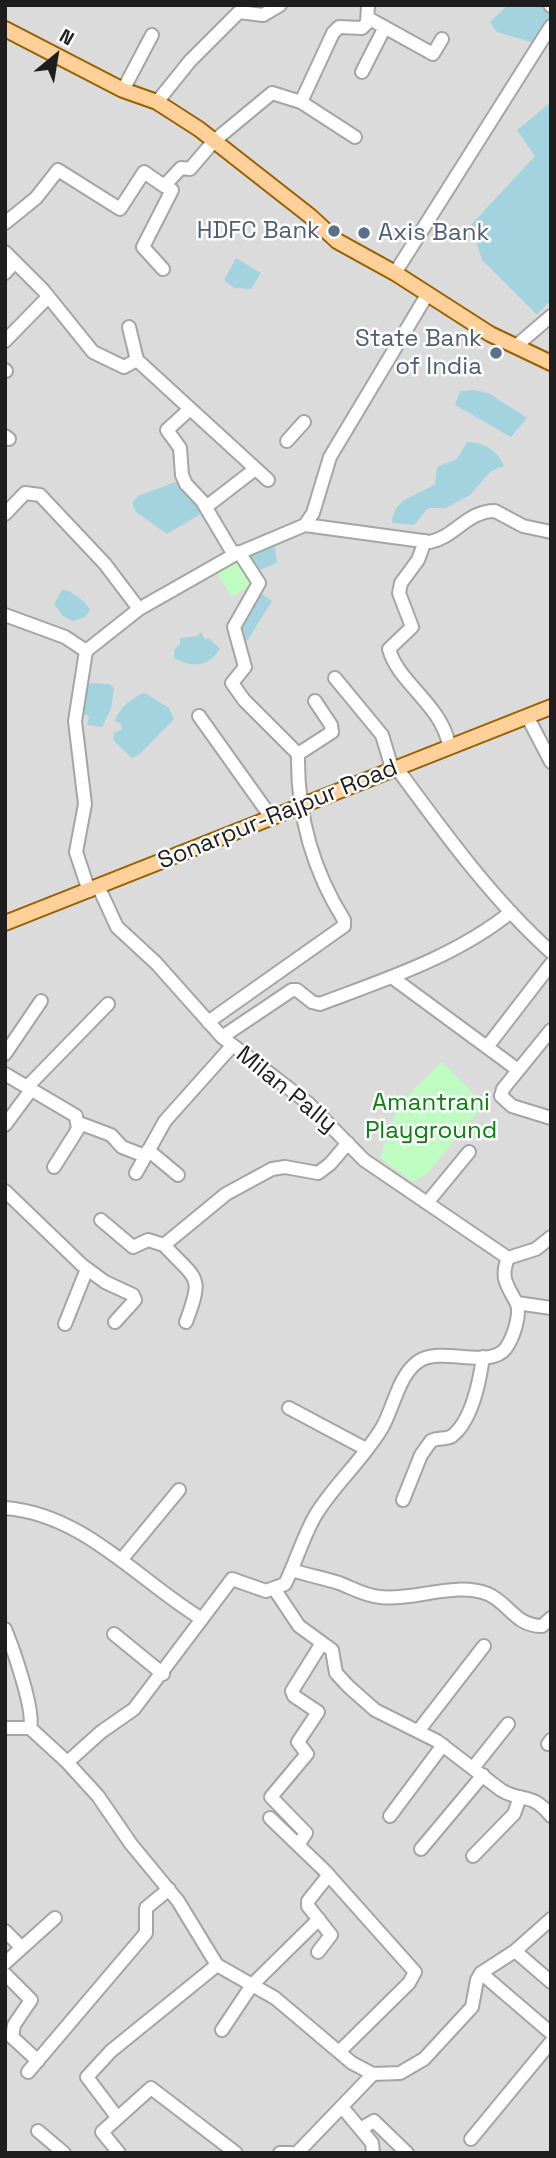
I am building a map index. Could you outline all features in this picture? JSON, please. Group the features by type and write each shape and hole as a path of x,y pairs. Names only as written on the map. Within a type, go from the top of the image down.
{"main road":[{"path":"5,29 123,90 157,102 214,141 310,216 337,242 395,273 427,295 516,346 551,363"},
{"name":"Sonarpur-Rajpur Road","path":"5,923 551,707"}],"street":[{"path":"157,102 190,61 239,12 263,15 280,5"},
{"path":"300,102 333,33 339,27 362,28 368,11 385,27 433,54 442,40"},
{"path":"395,273 551,26"},
{"path":"362,72 385,27"},
{"path":"123,90 152,35"},
{"path":"164,186 181,168 190,169 214,141 272,93 300,102 355,137"},
{"path":"5,223 36,198 58,170 120,209 144,172 172,190 169,201 143,247 163,269"},
{"path":"5,273 10,257 48,297 93,352 124,367 137,360"},
{"path":"305,526 313,513 330,457 427,295"},
{"path":"5,341 48,297"},
{"path":"516,346 551,316"},
{"path":"129,327 137,360 268,480"},
{"path":"190,409 167,430 180,448 182,475 259,583 234,626 245,667 232,683 244,700 298,754 301,805 312,858 344,926 208,1022"},
{"path":"288,441 304,422"},
{"path":"206,508 254,470"},
{"path":"5,514 25,493 40,495 105,564 139,609"},
{"path":"5,615 65,637 86,652 139,609 237,554 305,526 425,541 439,540 466,519 487,511 495,511 523,526 551,532"},
{"path":"425,541 418,561 401,583 399,593 412,627 390,649 406,678 429,704 449,746"},
{"name":"Milan Pally","path":"86,652 75,721 85,804 76,852 94,890 117,927 156,963 227,1042 308,1103 364,1160 508,1258"},
{"path":"335,678 382,735 394,767 448,839 511,912 551,952"},
{"path":"298,754 332,732 331,724 315,701"},
{"path":"199,716 271,817"},
{"path":"527,716 551,762"},
{"path":"284,970 297,990 312,1002 320,1004 393,978 482,936 511,912"},
{"path":"487,1047 551,964"},
{"path":"393,978 518,1070"},
{"path":"136,1173 174,1108 227,1042 288,992 297,990"},
{"path":"5,1054 41,1001"},
{"path":"5,1125 29,1088 108,1004"},
{"path":"551,1030 501,1092 502,1099 512,1106 551,1118"},
{"path":"5,1074 76,1116 79,1123 111,1135 122,1147 146,1153 178,1175"},
{"path":"54,1167 79,1123"},
{"path":"164,1245 226,1194 278,1167 318,1173 330,1164 348,1143"},
{"path":"427,1203 469,1152"},
{"path":"5,1191 87,1269 105,1282 133,1295 135,1300 115,1322"},
{"path":"101,1220 133,1247 148,1240 164,1245 197,1283 197,1292 186,1322"},
{"path":"66,1761 134,1709 163,1674 232,1578 266,1591 275,1590 285,1584 316,1515 382,1428 402,1383 417,1361 426,1357 492,1357 505,1349 515,1328 517,1303 506,1289 503,1277 508,1258 536,1249 551,1237"},
{"path":"65,1324 87,1269"},
{"path":"517,1303 551,1308"},
{"path":"403,1500 421,1455 431,1441 449,1438 458,1429 476,1393 483,1357"},
{"path":"289,1408 366,1449"},
{"path":"122,1559 179,1490"},
{"path":"5,1508 50,1520 122,1559 180,1606 202,1619"},
{"path":"292,1570 377,1597 473,1592 488,1594 502,1604 509,1614 531,1626 542,1626 551,1618"},
{"path":"275,1590 299,1626 332,1650 336,1673 375,1710 419,1730 443,1745 509,1795 528,1797 549,1809"},
{"path":"5,1629 16,1654 30,1728"},
{"path":"114,1634 163,1674"},
{"path":"133,1649 142,1638"},
{"path":"298,1845 306,1833 271,1797 307,1754 298,1742 318,1712 292,1691 322,1643"},
{"path":"419,1730 484,1646"},
{"path":"421,1849 478,1772 508,1724"},
{"path":"5,1728 30,1728 66,1761 98,1796 131,1844 194,1924 217,1965 289,2008 339,2052 373,2074 400,2073 436,2049 472,2007 481,1973 515,1951 551,1919"},
{"path":"390,1816 443,1745"},
{"path":"473,1856 514,1814 520,1797"},
{"path":"270,1818 328,1876 415,1972 409,1983 339,2052"},
{"path":"318,1952 331,1935 308,1901 328,1876"},
{"path":"28,2072 146,1933 146,1908 169,1889"},
{"path":"5,1963 55,1918"},
{"path":"222,2030 252,1985 319,1919"},
{"path":"5,1931 21,1947"},
{"path":"515,1951 551,1982"},
{"path":"117,2118 87,2077 111,2051 217,1965"},
{"path":"481,1973 551,2033"},
{"path":"5,1974 31,2000 14,2025 12,2037 38,2061"},
{"path":"471,2139 551,2042"},
{"path":"280,2153 294,2153 373,2074"},
{"path":"119,2153 102,2132 151,2088 236,2153"},
{"path":"342,2107 372,2143 373,2153"},
{"path":"362,2129 373,2121 407,2153"},
{"path":"38,2131 64,2153"}],"shaded area":[{"path":"5,5 551,5 551,2153 5,2153"}],"green space":[{"path":"239,552 257,580 232,597 213,567"},
{"name":"Amantrani Playground","path":"442,1062 484,1104 428,1173 413,1182 380,1158 392,1121 405,1098"}],"water":[{"path":"508,5 547,5 551,8 551,18 534,43 497,32 490,22"},
{"path":"551,102 551,300 537,315 482,260 471,225 535,156 517,130"},
{"path":"236,258 261,273 251,289 234,288 224,280"},
{"path":"475,390 490,394 527,418 511,437 455,405 460,391"},
{"path":"467,442 489,448 504,466 491,471 470,495 446,508 428,508 414,525 392,523 401,503 435,484 437,467 457,459"},
{"path":"176,482 204,512 167,534 136,512 132,503 138,496"},
{"path":"274,541 277,563 254,572 247,553"},
{"path":"62,590 74,594 85,603 90,610 85,617 73,621 63,616 54,604"},
{"path":"259,592 272,601 247,641 239,634 238,620"},
{"path":"201,632 205,640 209,638 220,649 215,655 199,664 174,658 174,650 180,644 180,638 198,636"},
{"path":"91,683 110,684 114,689 111,709 102,727 87,725 89,716 80,712 86,688"},
{"path":"145,693 169,708 174,719 140,754 132,758 113,740 114,733 122,729 121,724 115,721 127,704"}],"place":[{"name":"HDFC Bank","path":"334,231"},
{"name":"Axis Bank","path":"364,233"},
{"name":"State Bank of India","path":"496,353"}]}
